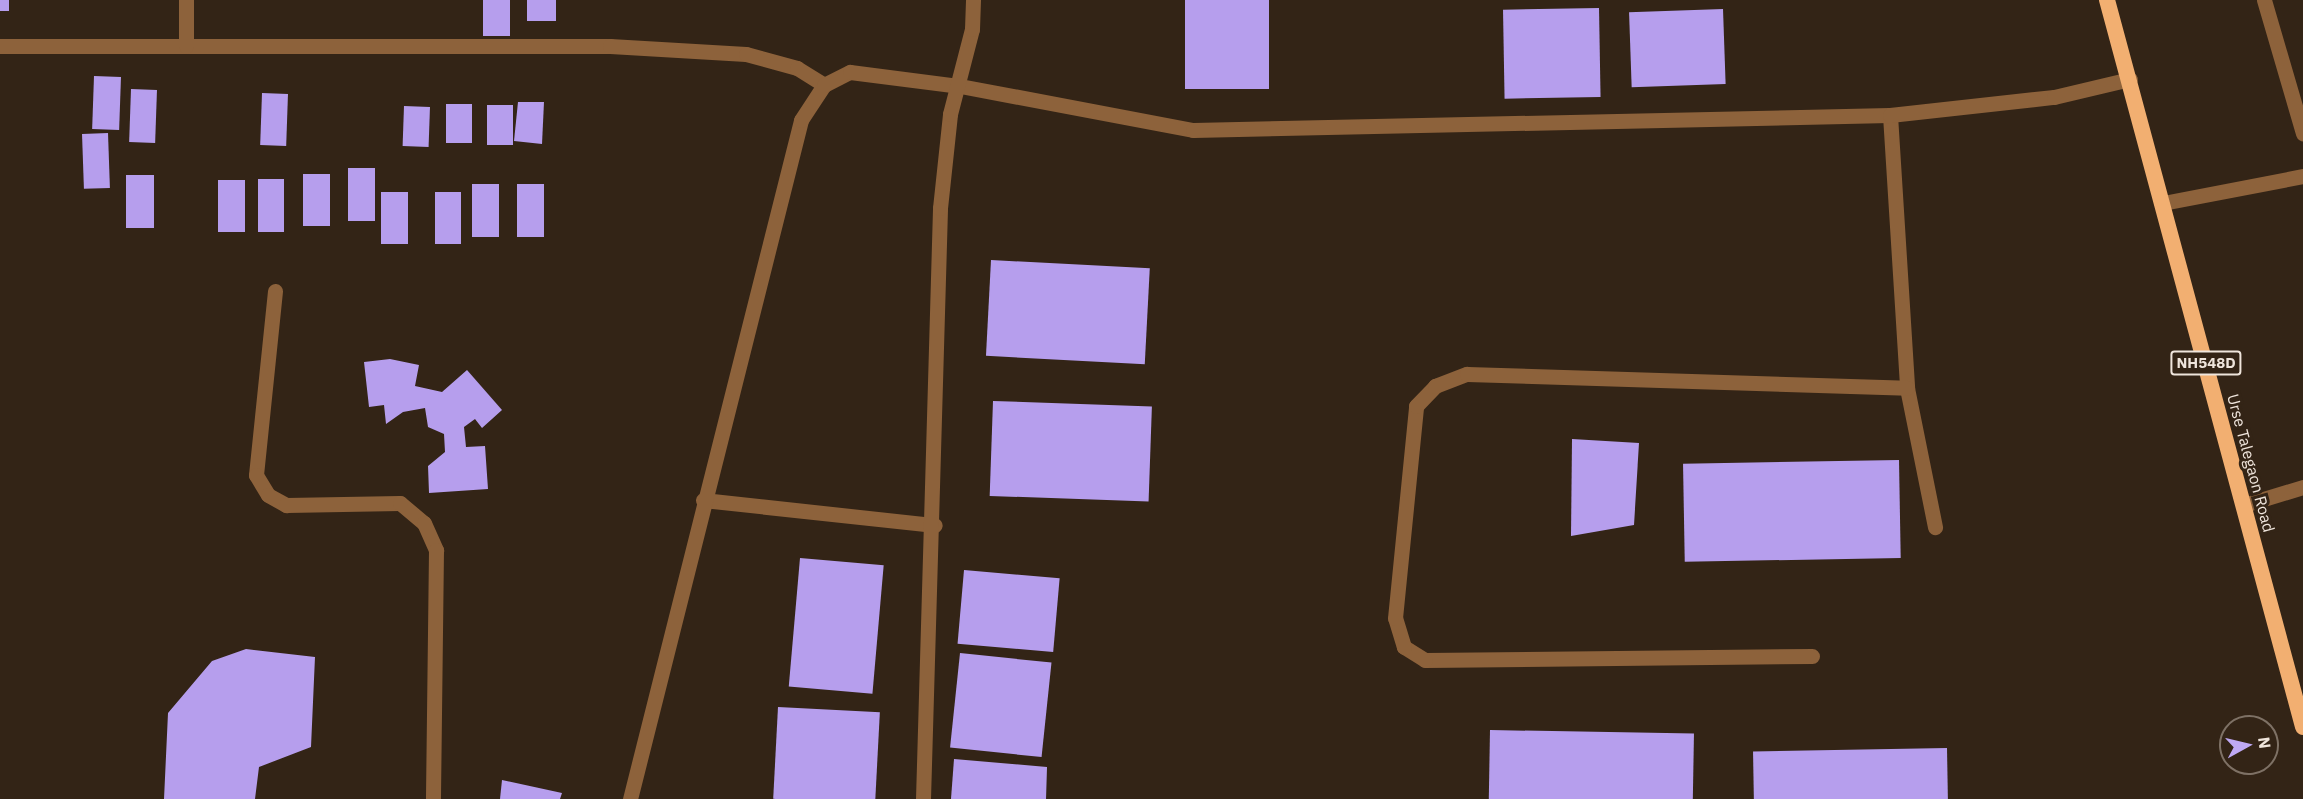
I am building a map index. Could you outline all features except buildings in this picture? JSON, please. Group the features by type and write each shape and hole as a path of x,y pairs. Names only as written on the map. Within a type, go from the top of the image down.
{"highway":[{"name":"Urse Talegaon Road","path":"2108,0 2303,727"}],"street":[{"path":"186,0 186,46"},
{"path":"923,799 935,525 930,431 940,208 950,114 960,86 973,0"},
{"path":"2264,0 2303,133"},
{"path":"0,46 610,46 746,54 797,68 824,85"},
{"path":"630,799 703,500 801,120 824,85 850,72 960,86 1193,130 1890,115 2054,97 2130,79"},
{"path":"1890,115 1906,388 1935,527"},
{"path":"2163,203 2303,176"},
{"path":"275,291 256,475 268,495 286,505 400,502 424,523 436,550 433,799"},
{"path":"1812,656 1425,660 1404,647 1395,618 1416,406 1435,386 1467,374 1906,388"},
{"path":"2244,505 2303,487"},
{"path":"703,500 935,525"}]}
